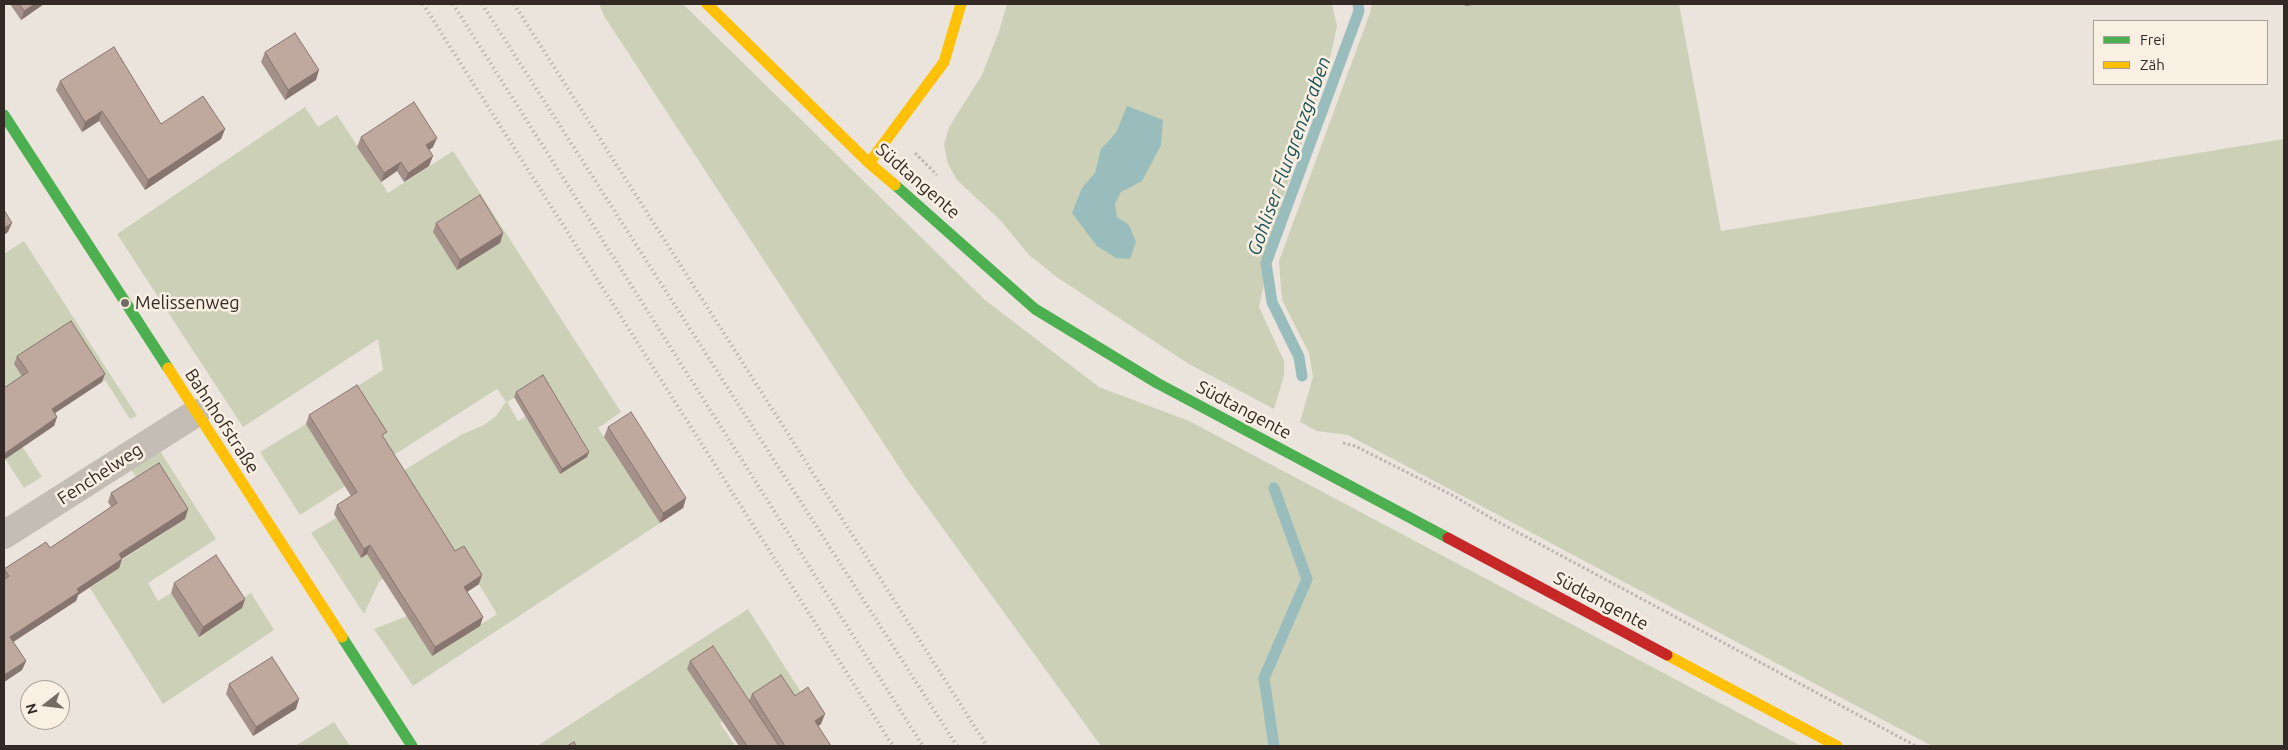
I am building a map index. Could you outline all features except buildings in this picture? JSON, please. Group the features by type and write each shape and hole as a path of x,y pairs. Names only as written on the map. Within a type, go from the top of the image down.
{"street":[{"name":"Südtangente","path":"707,4 869,162 1035,309 1149,378 1837,746"},
{"path":"869,162 944,62 961,4"},
{"name":"Bahnhofstraße","path":"4,115 412,746"},
{"name":"Fenchelweg","path":"4,535 196,413"}],"path":[{"path":"894,131 942,180"},
{"path":"1337,442 1355,446 1454,496 1491,518 1916,746"}],"green space":[{"path":"599,4 683,4 985,300 1099,387 1189,421 1801,746 1101,746 907,479 604,16"},
{"path":"1007,4 1332,4 1337,26 1328,67 1283,198 1259,307 1284,361 1284,376 1274,409 1189,364 1058,278 1029,255 1001,221 957,180 948,164 944,145 949,127 982,75"},
{"path":"1372,4 1679,4 1721,231 2284,139 2284,746 1932,746 1348,435 1317,431 1300,422 1313,377 1309,353 1282,300 1279,261"},
{"path":"305,107 318,127 337,115 388,193 453,151 621,412 598,428 660,523 413,686 374,629 407,616 432,656 497,614 461,555 425,550 379,582 364,614 311,533 336,518 361,558 398,474 461,435 484,425 496,416 506,402 497,389 300,515 260,452 306,424 326,406 383,370 378,339 243,427 117,234","holes":["542,380 554,399 518,421 507,402"]},
{"path":"24,241 137,416 130,419 105,380 102,382 68,329 14,364 25,380 4,394 4,254"},
{"path":"4,429 22,446 42,477 24,488 4,457"},
{"path":"160,451 216,539 148,583 158,601 171,593 199,636 241,609 237,602 251,593 274,630 163,704 90,588 118,568 116,564 185,519 139,482 131,469"},
{"path":"748,609 804,697 791,705 777,685 720,723 734,744 730,746 537,746"},
{"path":"334,722 350,746 295,746"}],"water":[{"path":"1127,106 1163,120 1161,145 1142,181 1121,192 1115,204 1117,217 1129,225 1136,242 1130,259 1116,258 1097,246 1072,213 1082,188 1095,173 1101,149 1116,133"}],"waterway":[{"name":"Gohliser Flurgrenzgraben","path":"1302,376 1299,357 1272,302 1266,263 1359,11 1358,4"},
{"name":"Gohliser Flurgrenzgraben","path":"1274,488 1307,579 1264,678 1274,746"}],"railway":[{"path":"423,4 893,746"},
{"path":"453,4 923,746"},
{"path":"482,4 957,746"},
{"path":"514,4 987,746"}],"traffic: fast":[{"path":"4,115 168,368"},
{"path":"895,185 1035,309 1157,383 1448,538"},
{"path":"342,637 412,746"}],"traffic: slow":[{"path":"707,4 869,163 895,185"},
{"path":"869,163 944,62 961,4"},
{"path":"168,368 342,637"},
{"path":"1667,655 1837,746"}],"traffic: jam":[{"path":"1448,538 1667,655"}],"place":[{"name":"Melissenweg","path":"125,303"}]}
